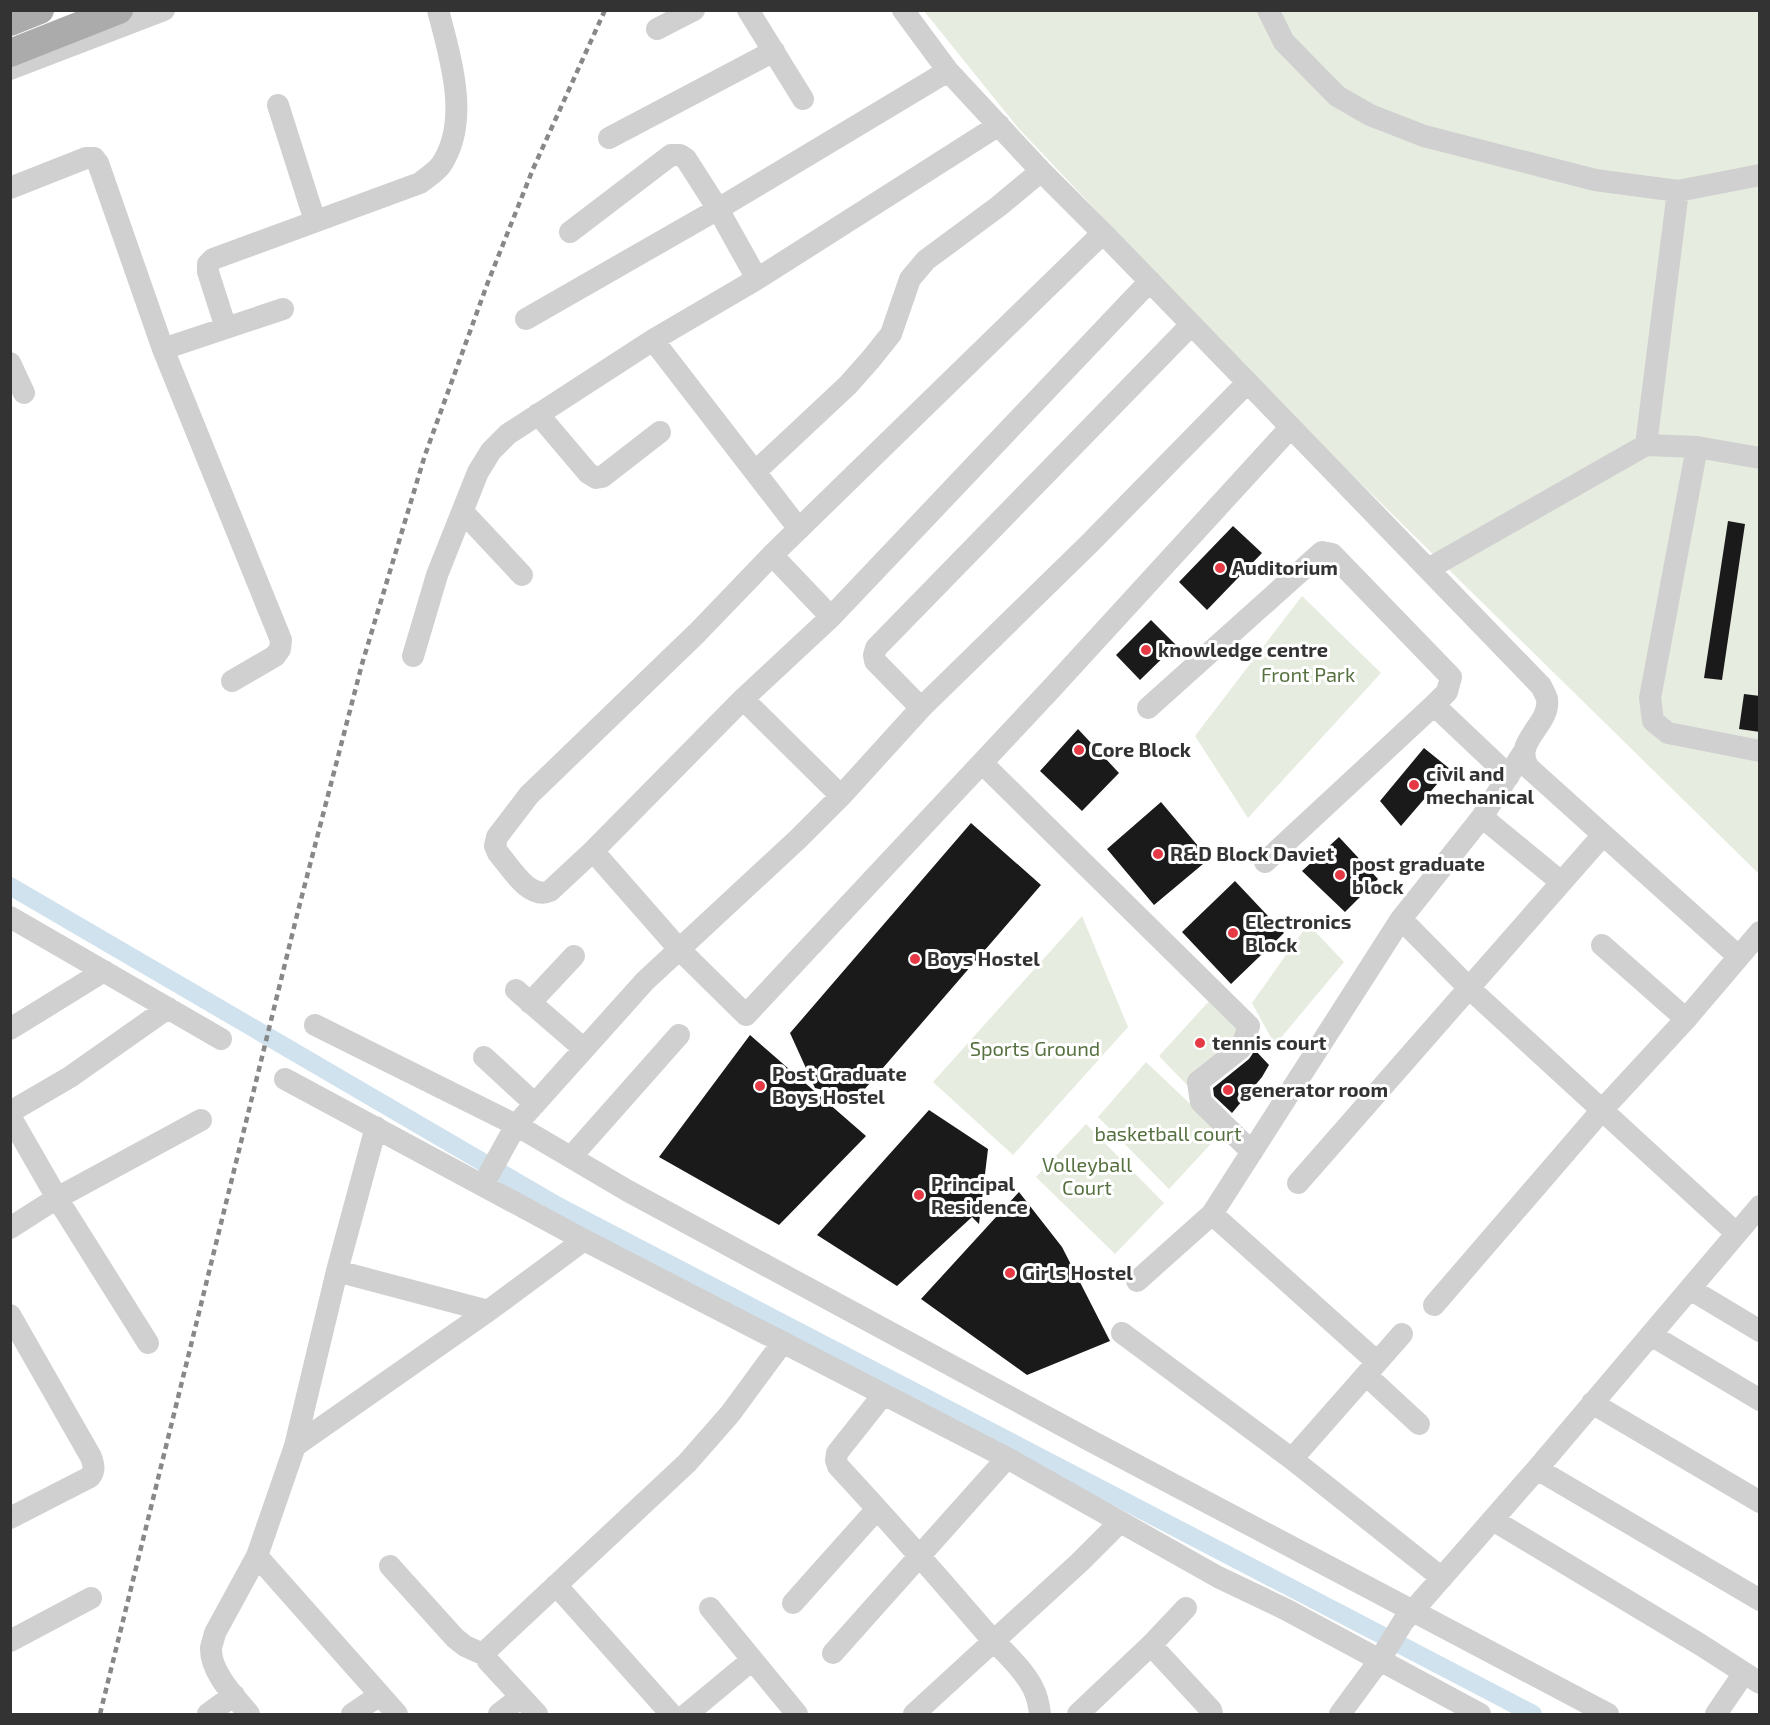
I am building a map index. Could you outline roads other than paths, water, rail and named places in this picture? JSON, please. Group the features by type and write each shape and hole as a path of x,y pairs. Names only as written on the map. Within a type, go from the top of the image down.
{"main road":[{"path":"10,22 40,10"},
{"path":"10,53 120,10"}],"street":[{"path":"10,69 164,10"},
{"path":"226,328 208,272 208,264 213,259 420,183 441,166 453,138 456,104 452,68 438,10"},
{"path":"657,29 694,10"},
{"path":"748,10 803,99"},
{"path":"903,10 948,71 1041,171 1541,686 1547,700 1545,714 1526,743 1523,753 1509,776 1482,817 1401,919 1212,1214 1137,1281"},
{"path":"1268,10 1284,42 1337,96 1370,115 1424,136 1595,180 1678,191 1760,175"},
{"path":"609,138 774,51"},
{"path":"526,319 718,209 948,71"},
{"path":"278,105 315,220"},
{"path":"413,656 437,575 478,472 491,451 507,434 653,340 757,279 999,124"},
{"path":"570,232 675,154 686,159 718,209 757,279"},
{"path":"10,188 86,158 94,158 98,163 163,349 281,640 280,649 275,656 232,681"},
{"path":"755,472 848,386 871,359 891,334 910,279 926,260 999,206 1041,171"},
{"path":"1646,445 1678,191"},
{"path":"1103,233 529,795 502,828 495,846 498,854 530,889 544,894 550,891 593,851 743,699 831,617 1150,281"},
{"path":"163,349 283,309"},
{"path":"921,708 875,661 876,648 1191,325"},
{"path":"653,340 799,529"},
{"path":"10,363 24,393"},
{"path":"487,1178 512,1132 645,981 798,839 841,796 921,708 1090,543 1247,383"},
{"path":"538,414 588,474 596,478 602,477 660,432"},
{"path":"593,851 679,949 746,1015 982,763 1290,428"},
{"path":"1428,569 1646,445 1697,447 1760,458"},
{"path":"1697,447 1650,698 1653,721 1668,733 1760,751"},
{"path":"463,512 522,575"},
{"path":"1148,708 1322,552 1332,554 1451,677 1447,692 1434,705 1265,862"},
{"path":"772,555 831,617"},
{"path":"743,699 841,796"},
{"path":"1434,705 1509,776"},
{"path":"1523,753 1524,761 1529,768 1738,956"},
{"path":"982,763 1249,1026 1241,1048 1198,1082 1201,1101 1252,1152"},
{"path":"1482,817 1561,882"},
{"path":"1298,1183 1603,835"},
{"path":"10,917 221,1039"},
{"path":"1401,919 1470,988 1736,1233"},
{"path":"1434,1305 1602,1110 1686,1019 1760,932"},
{"path":"1602,945 1686,1019"},
{"path":"574,956 523,997 584,1049"},
{"path":"10,1029 104,971"},
{"path":"10,1112 70,1077 168,1008"},
{"path":"315,1025 512,1132 570,1157 628,1191 1408,1616 1608,1714"},
{"path":"570,1157 678,1035"},
{"path":"484,1057 536,1104"},
{"path":"285,1080 376,1127 487,1178 584,1240 1007,1458 1218,1576 1382,1656 1480,1714"},
{"path":"10,1116 57,1198 148,1344"},
{"path":"10,1228 57,1198 201,1120"},
{"path":"249,1714 219,1674 211,1647 215,1633 257,1556 295,1446 336,1271 376,1127"},
{"path":"1340,1714 1408,1616 1538,1469 1760,1206"},
{"path":"1212,1214 1372,1368 1419,1424"},
{"path":"295,1446 488,1311 584,1240"},
{"path":"336,1271 488,1311"},
{"path":"1690,1289 1760,1331"},
{"path":"10,1315 92,1457 94,1466 94,1473 90,1477 14,1508"},
{"path":"1122,1333 1292,1459 1442,1578"},
{"path":"1292,1459 1402,1334"},
{"path":"1651,1335 1760,1400"},
{"path":"485,1655 488,1649 687,1463 730,1414 783,1342"},
{"path":"883,1395 837,1453 838,1466 1015,1664 1033,1687 1040,1714"},
{"path":"1592,1403 1760,1503"},
{"path":"833,1653 1007,1458"},
{"path":"1538,1469 1760,1600"},
{"path":"794,1603 877,1509"},
{"path":"1492,1520 1752,1678 1716,1714"},
{"path":"914,1714 1080,1562 1119,1522"},
{"path":"257,1556 397,1714"},
{"path":"390,1566 455,1638 465,1646 485,1655 537,1714"},
{"path":"556,1586 671,1714"},
{"path":"10,1641 91,1598"},
{"path":"711,1608 797,1714"},
{"path":"1078,1714 1151,1645 1186,1608"},
{"path":"1151,1645 1211,1710 1212,1714"},
{"path":"687,1714 752,1660"},
{"path":"208,1714 234,1695"},
{"path":"352,1714 380,1695"},
{"path":"499,1714 522,1697"}],"waterway":[{"path":"10,886 558,1206 1533,1714"}],"railway":[{"path":"100,1714 297,915 362,664 425,455 488,282 533,169 605,10"}],"place":[{"name":"Auditorium","path":"1220,568"},
{"name":"knowledge centre","path":"1146,650"},
{"name":"Core Block","path":"1079,750"},
{"name":"civil and mechanical","path":"1414,785"},
{"name":"R&D Block Daviet","path":"1158,854"},
{"name":"post graduate block","path":"1340,875"},
{"name":"Electronics Block","path":"1233,933"},
{"name":"Boys Hostel","path":"915,959"},
{"name":"tennis court","path":"1200,1043"},
{"name":"Post Graduate Boys Hostel","path":"760,1086"},
{"name":"generator room","path":"1228,1090"},
{"name":"Principal Residence","path":"919,1195"},
{"name":"Girls Hostel","path":"1010,1273"}],"park label":[{"name":"Front Park","path":"1308,675"},
{"name":"Sports Ground","path":"1035,1049"},
{"name":"basketball court","path":"1168,1134"},
{"name":"Volleyball Court","path":"1087,1176"}]}
